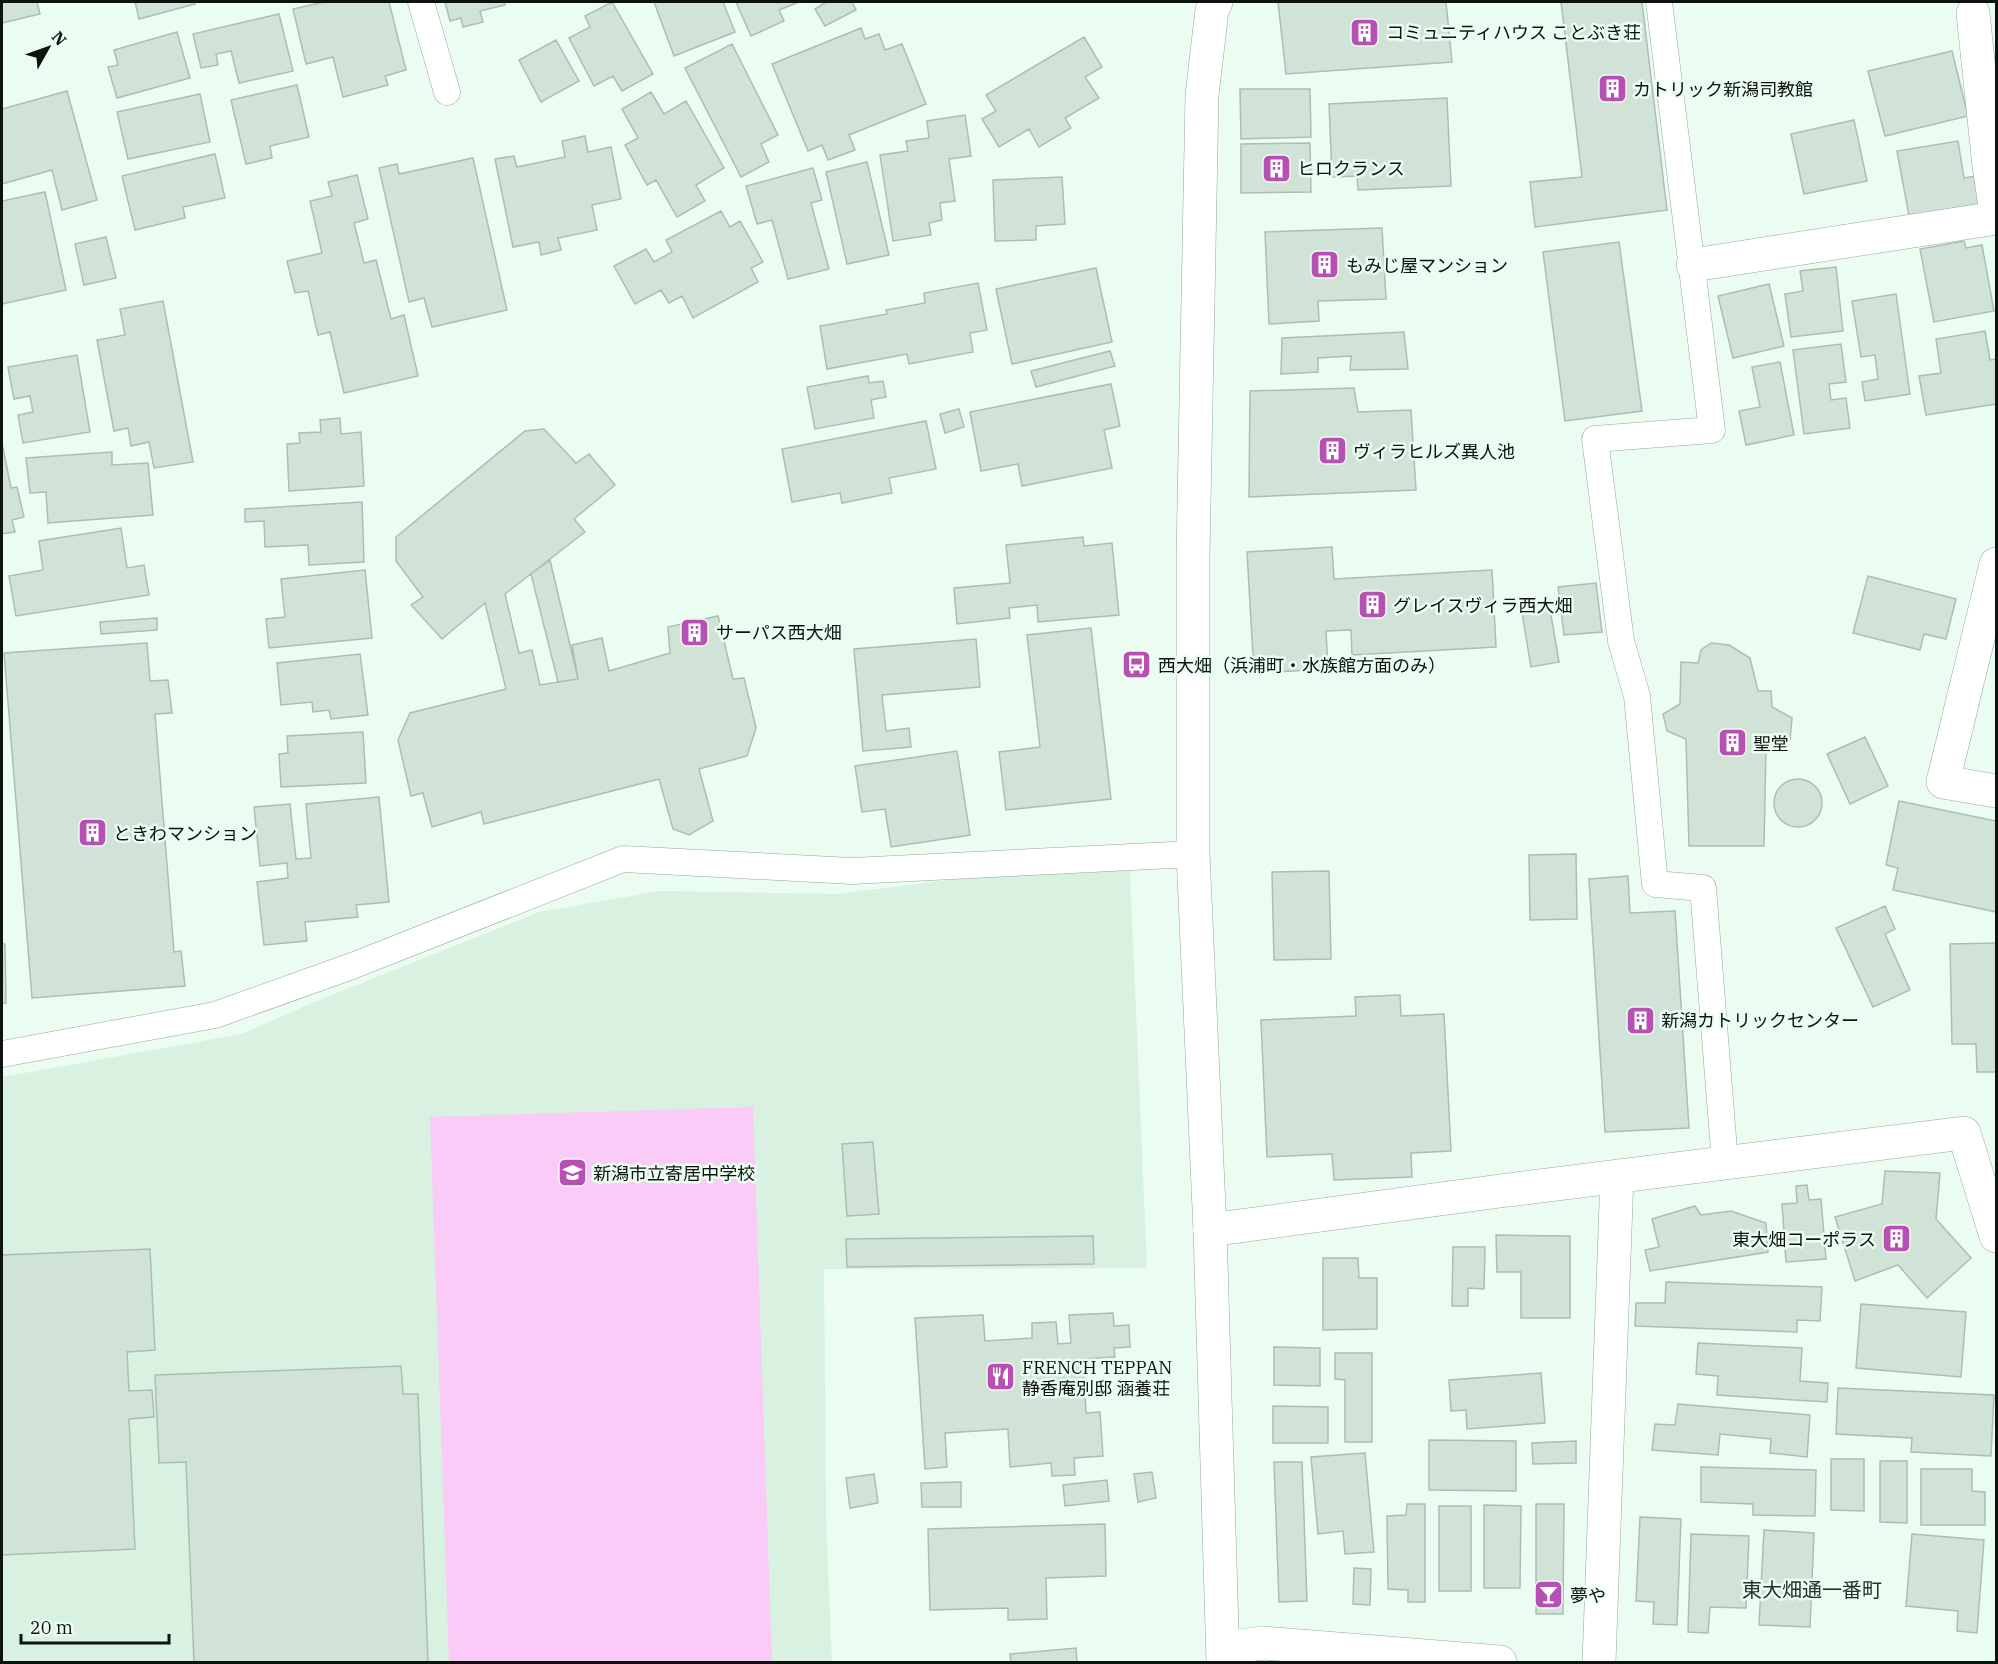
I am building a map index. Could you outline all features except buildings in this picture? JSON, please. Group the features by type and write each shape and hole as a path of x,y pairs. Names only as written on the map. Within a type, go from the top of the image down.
{"street":[{"path":"1216,2 1212,10 1202,95 1193,555 1193,854 1210,1230 1223,1655 1264,1643 1500,1662"},
{"path":"1973,13 1996,212"},
{"path":"1693,265 1996,218"},
{"path":"1996,564 1943,782 1996,791"},
{"path":"1210,1230 1964,1133 1996,1236"},
{"path":"1599,1662 1617,1176"}],"lane":[{"path":"421,2 447,93"},
{"path":"1659,2 1712,430 1595,439 1621,641 1636,696 1655,884 1703,888 1725,1163"},
{"path":"2,1054 215,1015 352,966 623,859 852,871 1193,854"}],"shaded area":[{"name":"新潟市立寄居中学校","path":"1110,860 1130,872 1147,1268 824,1269 826,1516 832,1662 2,1662 2,1077 242,1034 312,1003 539,912 660,891 837,894"},
{"path":"753,1107 772,1662 449,1662 430,1117"}],"place":[{"name":"コミュニティハウス ことぶき荘","path":"1365,32"},
{"name":"カトリック新潟司教館","path":"1612,89"},
{"name":"ヒロクランス","path":"1276,168"},
{"name":"もみじ屋マンション","path":"1325,265"},
{"name":"ヴィラヒルズ異人池","path":"1332,451"},
{"name":"グレイスヴィラ西大畑","path":"1372,605"},
{"name":"サーパス西大畑","path":"695,632"},
{"name":"西大畑（浜浦町・水族館方面のみ）","path":"1137,665"},
{"name":"聖堂","path":"1732,743"},
{"name":"ときわマンション","path":"92,833"},
{"name":"新潟カトリックセンター","path":"1640,1020"},
{"name":"新潟市立寄居中学校","path":"572,1173"},
{"name":"東大畑コーポラス","path":"1897,1239"},
{"name":"FRENCH TEPPAN 静香庵別邸 涵養荘","path":"1001,1377"},
{"name":"夢や","path":"1549,1595"}],"district":[{"name":"東大畑通一番町","path":"1812,1589"}]}
